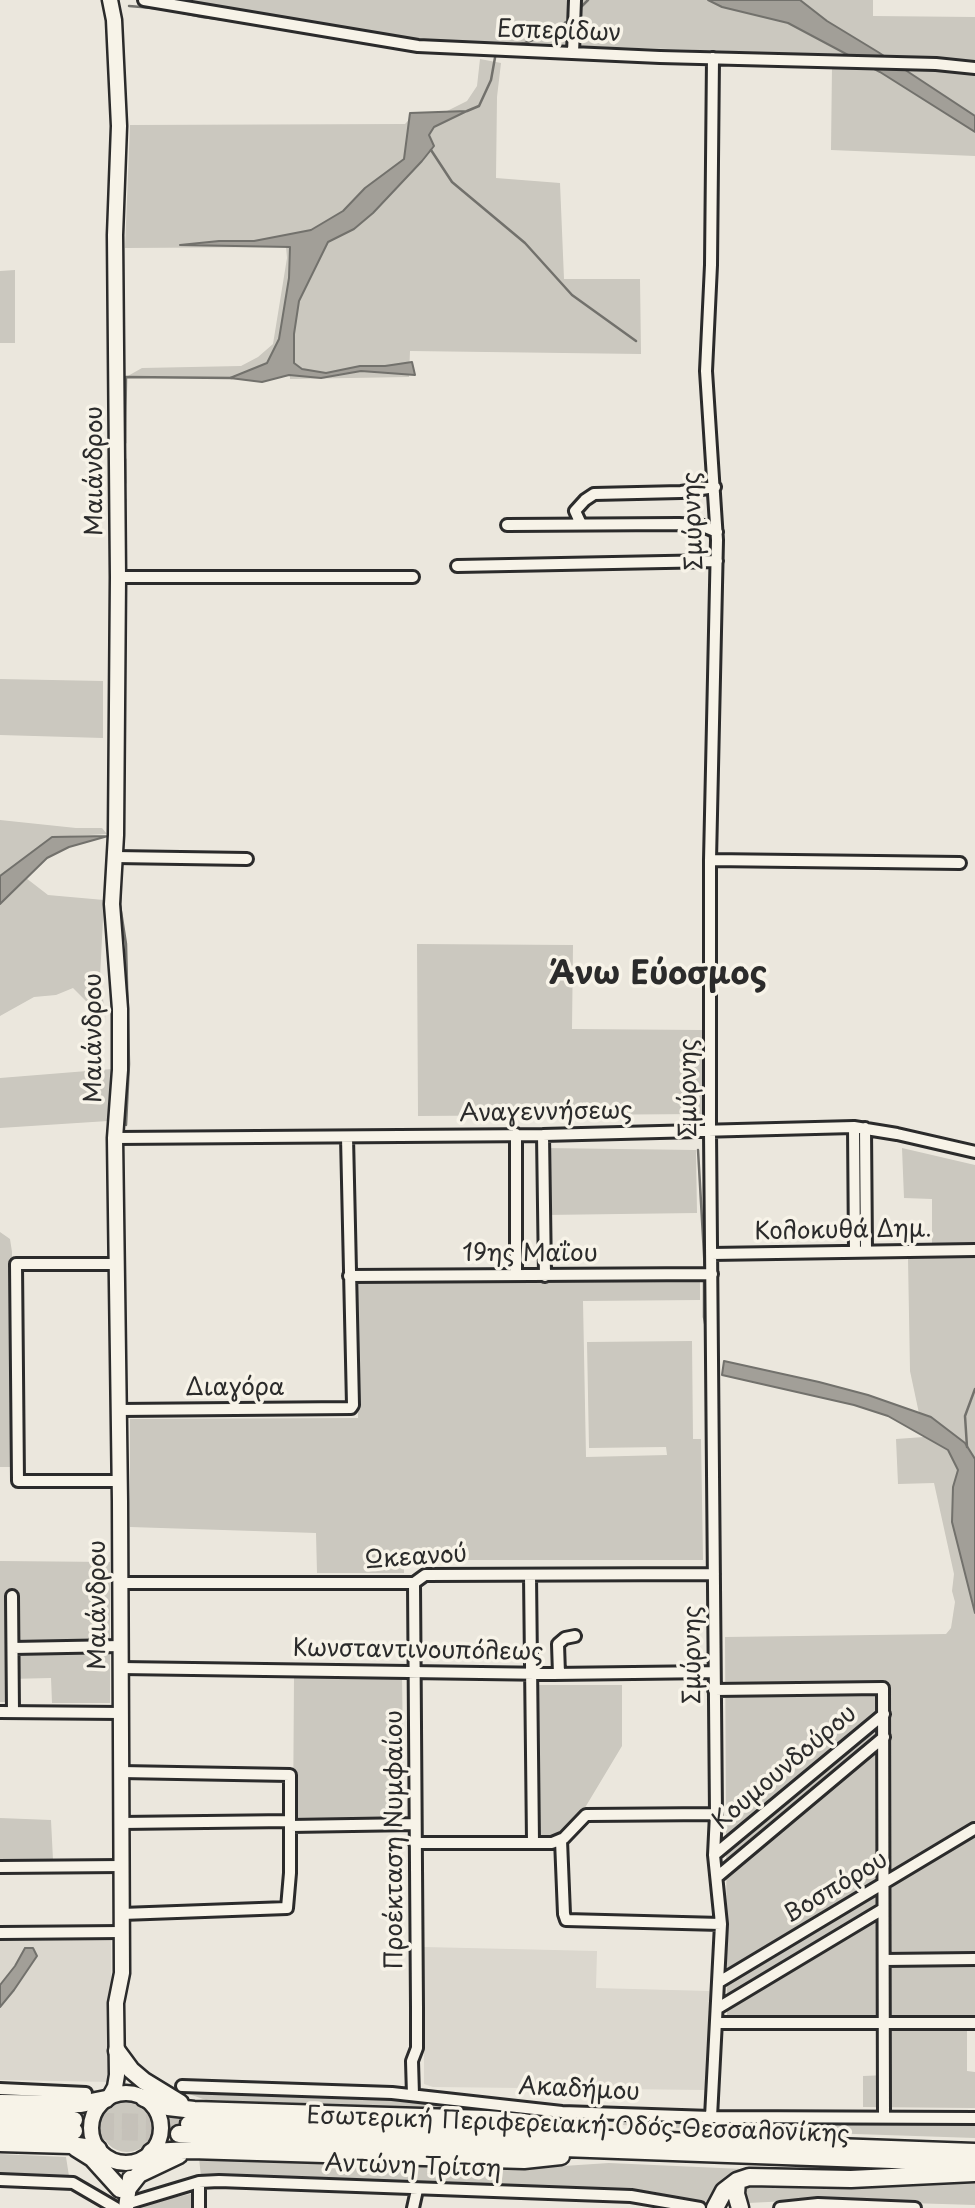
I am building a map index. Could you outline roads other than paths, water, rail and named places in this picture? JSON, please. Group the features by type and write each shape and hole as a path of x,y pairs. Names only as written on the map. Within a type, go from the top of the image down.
{"highway":[{"path":"117,2051 131,2070 144,2081 194,2110"},
{"path":"137,2095 167,2107 194,2110 524,2122 602,2144"},
{"path":"0,2103 81,2104 108,2098"},
{"path":"0,2117 73,2132 98,2149"},
{"path":"0,2129 73,2132"},
{"name":"Εσωτερική Περιφερειακή Οδός Θεσσαλονίκης","path":"179,2129 602,2144 975,2152"},
{"path":"73,2132 123,2201 139,2174 191,2150"},
{"path":"0,2143 73,2132"},
{"path":"145,2156 191,2150 523,2160 602,2144"},
{"name":"Εσωτερική Περιφερειακή Οδός Θεσσαλονίκης","path":"602,2144 975,2164"},
{"path":"715,2208 720,2195 737,2181 755,2176 852,2179 975,2173"},
{"path":"737,2181 736,2194 740,2208"}],"main road":[{"name":"Μαιάνδρου","path":"108,2098 115,2087 117,2075 116,2003 122,1983 121,1583 115,1138 120,1070 120,1009 112,904 115,857 118,576 116,235 119,127 114,20 110,0"},
{"path":"117,2075 155,2108 161,2123 161,2133 132,2172 123,2201"},
{"path":"137,2095 108,2098 95,2111 91,2132 98,2149 111,2160 130,2163 145,2156"},
{"path":"111,2160 123,2201"}],"street":[{"name":"Εσπερίδων","path":"144,0 418,46 573,54 936,64 975,68"},
{"path":"573,54 575,0"},
{"name":"Σμύρνης","path":"711,2117 721,1924 714,1855 716,1814 710,1132 710,860 717,532 706,370 711,265 713,58"},
{"path":"581,524 575,511 594,494 681,492 715,487"},
{"path":"507,525 700,525 717,532"},
{"path":"457,566 717,561"},
{"path":"118,576 413,576"},
{"path":"115,857 247,859"},
{"path":"710,860 960,863"},
{"path":"859,1128 861,1252"},
{"name":"Αναγεννήσεως","path":"115,1138 543,1135 859,1128 975,1152"},
{"path":"516,1135 516,1275"},
{"path":"543,1135 545,1276"},
{"path":"347,1137 349,1276"},
{"name":"Κολοκυθά Δημ.","path":"711,1254 975,1250"},
{"path":"117,1264 16,1264 18,1482 120,1481"},
{"name":"19ης Μαΐου","path":"349,1276 712,1274"},
{"name":"Διαγόρα","path":"119,1410 351,1408 349,1276"},
{"name":"Ωκεανού","path":"121,1583 414,1583 425,1575 714,1574"},
{"path":"530,1575 533,1842"},
{"name":"Προέκταση Νυμφαίου","path":"413,2095 412,2061 417,2048 414,1583"},
{"path":"12,1596 13,1712"},
{"path":"559,1674 558,1644 563,1639 575,1636"},
{"path":"13,1648 121,1646"},
{"name":"Κωνσταντινουπόλεως","path":"121,1668 559,1674 713,1672"},
{"path":"714,1690 883,1688 884,2117"},
{"path":"0,1712 121,1713"},
{"name":"Κουμουνδούρου","path":"714,1855 884,1714"},
{"name":"Κουμουνδούρου","path":"717,1877 884,1737"},
{"path":"121,1772 290,1775 290,1873 286,1908 122,1914"},
{"path":"415,1843 552,1843 561,1840 586,1815 716,1814"},
{"path":"121,1823 415,1824"},
{"name":"Βοσπόρου","path":"719,1982 974,1829"},
{"path":"561,1840 566,1920 721,1924"},
{"path":"0,1867 122,1866"},
{"name":"Βοσπόρου","path":"718,2008 883,1909"},
{"path":"0,1933 122,1932"},
{"path":"884,1960 975,1959"},
{"path":"717,2023 975,2023"},
{"name":"Ακαδήμου","path":"181,2086 343,2090 413,2095 529,2110 711,2117 975,2118"},
{"path":"0,2089 86,2093"},
{"path":"0,2180 73,2183 123,2201"},
{"path":"199,2182 199,2208"},
{"name":"Αντώνη Τρίτση","path":"123,2201 199,2182 631,2196 701,2208"},
{"path":"414,2208 417,2190"},
{"path":"780,2208 915,2208"}],"waterway":[{"path":"582,6 588,0"},
{"path":"129,6 244,22"},
{"path":"507,45 525,43 566,22"},
{"path":"381,45 425,52 472,53"},
{"path":"467,111 479,106 491,80 496,52"},
{"path":"431,150 452,182 525,243 572,295 636,341"},
{"path":"125,443 126,377 232,378"},
{"path":"125,459 125,483"},
{"path":"124,516 125,499"},
{"path":"121,866 120,905 126,944 129,1064 126,1125"},
{"path":"698,1150 705,1272"},
{"path":"704,1279 707,1335"},
{"path":"967,1447 965,1416 975,1389"}],"tunnel":[{"path":"74,2120 179,2123"},
{"path":"74,2131 179,2134"}],"district":[{"name":"Άνω Εύοσμος","path":"658,975"}]}
